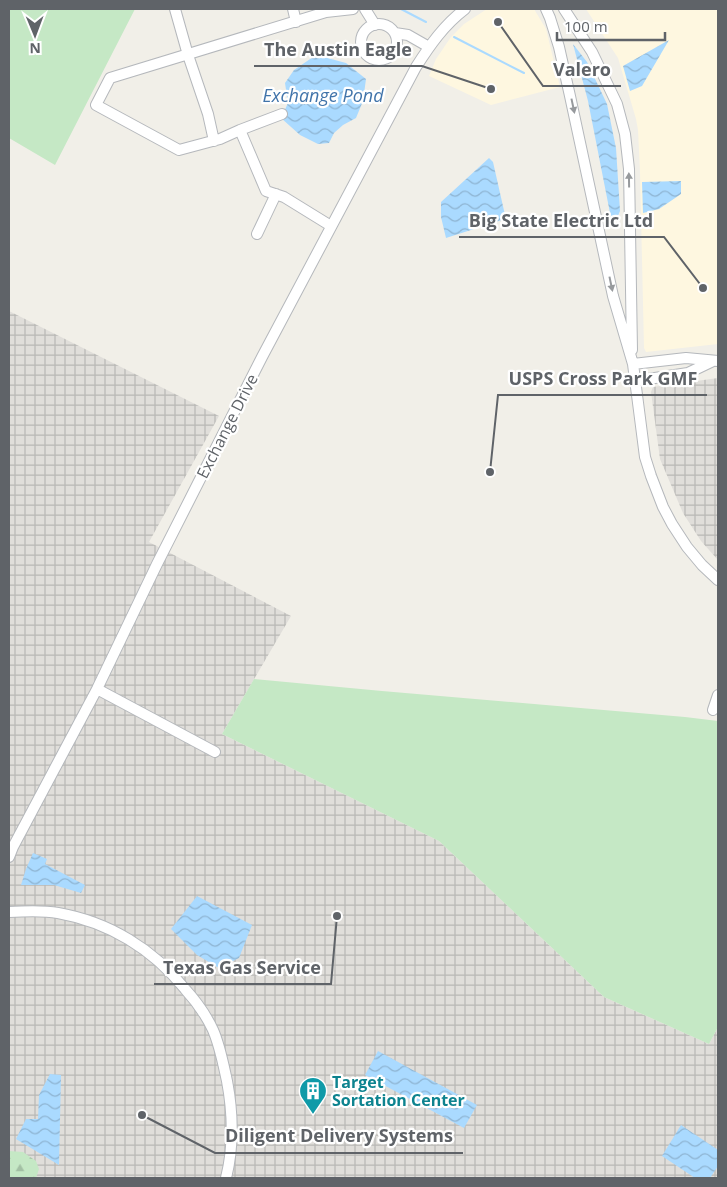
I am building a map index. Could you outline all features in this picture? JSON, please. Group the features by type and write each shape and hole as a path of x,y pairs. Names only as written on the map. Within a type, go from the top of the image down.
{"street":[{"path":"175,9 208,114 214,140"},
{"path":"293,9 296,22"},
{"path":"282,114 214,140 179,150 96,105 110,78 326,12 353,9"},
{"path":"365,9 375,24"},
{"name":"Exchange Drive","path":"9,857 97,689 157,564 262,357 416,67 441,32 465,9"},
{"path":"546,9 559,47 613,296 632,364 645,456 651,476 672,524 702,565 718,580"},
{"path":"564,9 592,52 617,104 625,134 629,169 632,364"},
{"path":"375,24 381,24 391,28 395,33 397,45 391,56 385,59 373,59 363,51 362,38 366,29 375,24"},
{"path":"395,33 408,36 429,47"},
{"path":"240,130 266,191 284,197 331,226"},
{"path":"257,234 276,194"},
{"path":"632,364 686,358 716,361"},
{"path":"635,382 688,373 716,361"},
{"path":"97,689 215,752"},
{"path":"713,710 718,696"},
{"path":"9,912 56,912 106,927 138,944 162,963 195,1000 212,1028 222,1059 230,1099 231,1148 226,1178"}],"shaded area":[{"path":"487,9 534,9 546,29 560,87 491,105 429,76 436,59 451,37 464,24"},
{"path":"586,9 718,9 718,344 646,352 644,348 638,130 618,58"},
{"path":"9,311 219,416 149,542 291,616 222,734 439,841 604,997 709,1044 718,1027 718,1178 9,1178"},
{"path":"718,378 718,560 701,541 683,513 660,459 651,392 653,387"}],"green space":[{"path":"9,9 135,9 55,165 9,138"},
{"path":"254,679 718,721 718,1027 709,1044 604,997 439,841 222,734"},
{"path":"9,1151 23,1152 36,1161 39,1169 36,1178 9,1178"}],"water":[{"path":"669,40 642,86 630,91 623,66"},
{"path":"573,44 587,62 607,104 616,148 620,211 617,218 613,219 610,213 588,101"},
{"name":"Exchange Pond","path":"316,55 346,63 366,79 363,101 356,118 343,125 334,133 329,143 318,144 300,135 281,118 288,103 285,83 294,70"},
{"path":"489,158 493,162 505,215 502,220 446,238 441,217 441,202"},
{"path":"681,181 681,194 659,209 643,213 642,182"},
{"path":"33,853 47,859 45,864 85,885 81,893 54,885 21,885"},
{"path":"197,896 252,925 239,958 219,968 197,955 171,929"},
{"path":"378,1051 477,1105 464,1128 365,1075"},
{"path":"50,1074 61,1075 59,1165 16,1139 26,1119 38,1119 39,1095"},
{"path":"681,1125 718,1150 718,1166 710,1178 695,1178 662,1156"}],"waterway":[{"path":"401,9 426,22"},
{"path":"454,37 524,73"}],"place":[{"name":"Valero","path":"498,22"},
{"name":"The Austin Eagle","path":"491,89"},
{"name":"Big State Electric Ltd","path":"703,288"},
{"name":"USPS Cross Park GMF","path":"490,472"},
{"name":"Texas Gas Service","path":"337,916"},
{"name":"Diligent Delivery Systems","path":"142,1115"},
{"name":"Target Sortation Center","path":"313,1115"}]}
